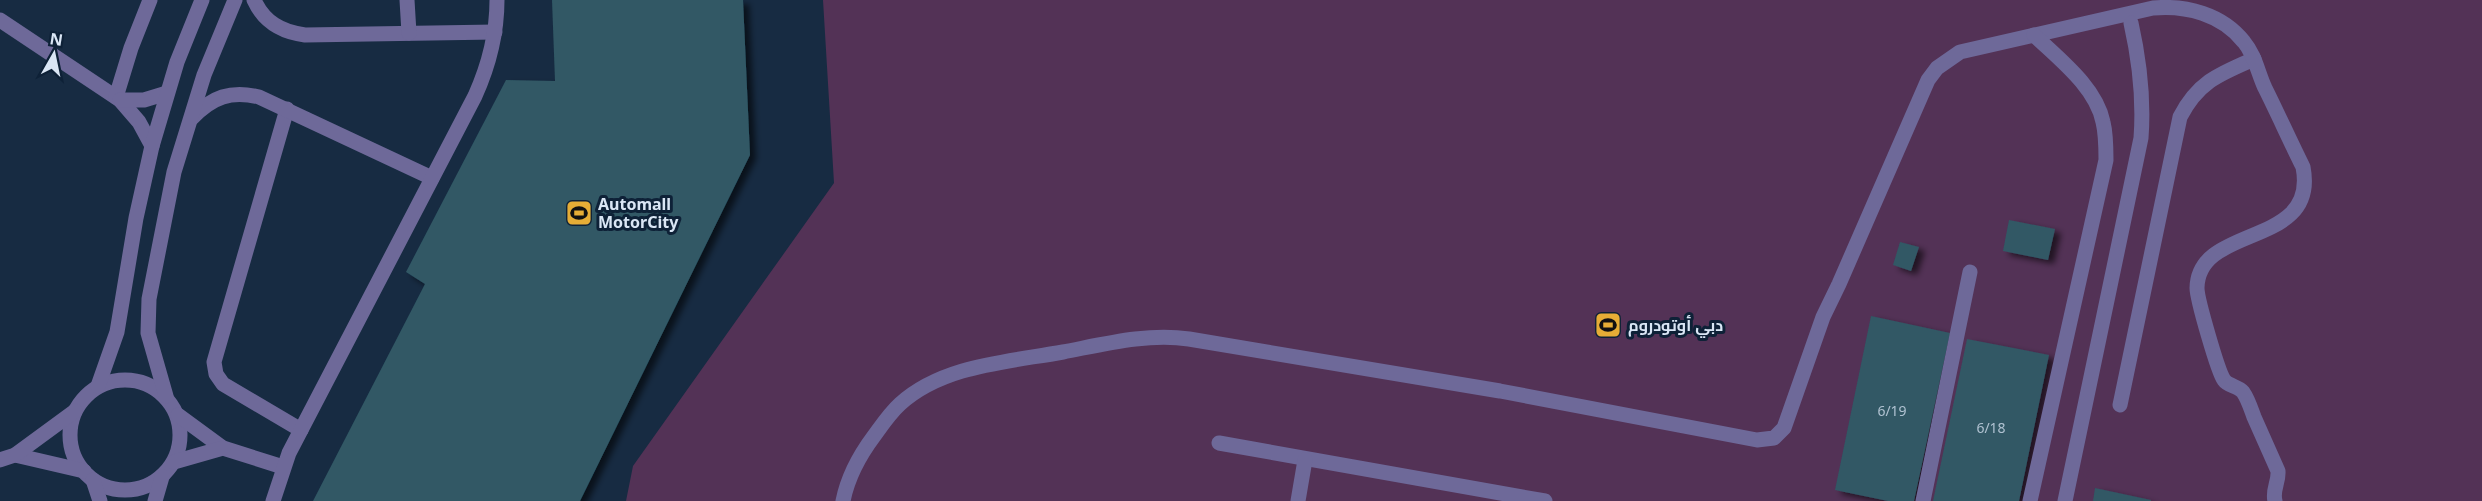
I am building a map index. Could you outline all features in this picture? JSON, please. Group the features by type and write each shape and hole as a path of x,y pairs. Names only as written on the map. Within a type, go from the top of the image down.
{"street":[{"path":"98,386 117,332 135,218 152,146 167,93 202,0"},
{"path":"235,0 213,51 189,121 169,195 149,300 148,333 166,396 178,415 223,448 283,467"},
{"path":"254,0 263,16 275,26 289,33 305,35 495,32"},
{"path":"407,0 409,33"},
{"path":"273,501 283,467 301,430 484,76 495,32 497,0"},
{"path":"118,98 131,48 148,1"},
{"path":"843,501 846,484 862,453 899,404 941,378 965,371 1143,338 1173,337 1500,391 1757,440 1774,438 1785,428 1825,310 1839,284 1928,80 1936,68 1960,52 2152,8 2172,6 2191,9 2228,26 2244,42 2303,167 2306,182 2304,197 2296,210 2284,220 2213,257 2200,273 2197,287 2198,301 2223,379 2244,393 2278,471 2278,481 2274,491 2275,501"},
{"path":"0,20 118,98 139,122 152,146"},
{"path":"2065,501 2141,138 2143,87 2131,24"},
{"path":"2030,501 2106,160 2103,120 2091,96 2080,80 2034,35"},
{"path":"2120,405 2180,117 2188,101 2200,87 2215,76 2254,59"},
{"path":"118,98 144,100 167,93"},
{"path":"189,121 205,105 217,98 245,93 287,109 432,178"},
{"path":"287,109 214,362 216,374 223,384 301,430"},
{"path":"1923,501 1970,272"},
{"path":"100,501 73,453 70,432 75,411 84,397 98,386 115,380 134,380 151,385 166,396"},
{"path":"0,460 15,455 75,411"},
{"path":"15,455 88,476 106,487 120,490 135,489 149,485 162,477 174,462 180,447 181,431 178,415"},
{"path":"1219,443 1545,501"},
{"path":"174,462 223,448"},
{"path":"1298,501 1305,460"},
{"path":"155,501 162,477"}],"shaded area":[{"name":"دبي أوتودروم","path":"823,0 2482,0 2482,501 626,501 633,466 834,183"}],"building":[{"name":"Automall MotorCity","path":"552,0 743,0 750,155 580,501 313,501 425,284 406,272 506,80 555,81"},
{"path":"2009,220 2055,229 2048,260 2003,251"},
{"path":"1900,242 1919,247 1911,271 1893,265"},
{"path":"1871,316 1950,333 1914,501 1888,501 1835,490"},
{"path":"1967,339 2049,355 2019,501 1933,501"},
{"path":"2095,488 2151,500 2151,501 2093,501"}],"place":[{"name":"Automall MotorCity","path":"579,213"},
{"name":"دبي أوتودروم","path":"1608,325"}]}
